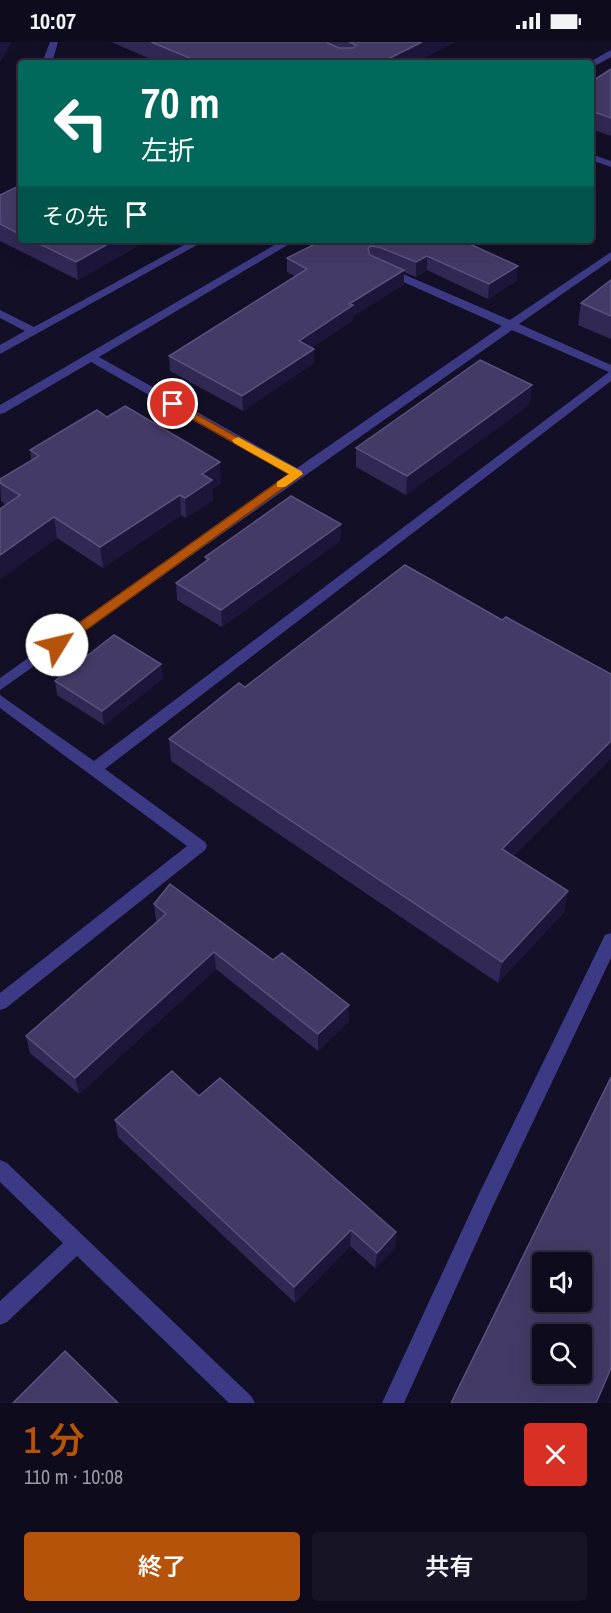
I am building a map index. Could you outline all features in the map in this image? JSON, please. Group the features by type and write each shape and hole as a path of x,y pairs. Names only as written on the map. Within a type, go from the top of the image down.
{"lane":[{"path":"48,60 54,42"},
{"path":"594,63 611,53"},
{"path":"594,158 611,164"},
{"path":"0,350 196,243"},
{"path":"0,410 286,243"},
{"path":"0,685 611,255"},
{"path":"374,265 611,369"},
{"path":"0,313 33,332"},
{"path":"91,357 297,474"},
{"path":"95,770 611,375"},
{"path":"0,700 199,846 0,1003"},
{"path":"393,1403 486,1200 611,940"},
{"path":"0,1169 244,1403"},
{"path":"0,1315 77,1243"}],"building":[{"path":"151,42 326,42 339,48 353,48 356,45 349,42 422,42 386,60 195,60"},
{"path":"611,69 611,118 594,112 594,80"},
{"path":"18,186 18,233 0,224 0,195"},
{"path":"38,243 110,243 76,262"},
{"path":"317,243 468,243 518,266 489,284 427,256 416,262 379,247 370,246 368,249 370,255 404,270 349,304 353,305 299,341 314,349 242,396 169,356 307,269 287,258"},
{"path":"611,280 611,316 581,303"},
{"path":"480,360 532,385 407,476 356,448"},
{"path":"125,406 220,462 202,474 212,480 185,498 180,495 100,547 54,517 0,555 0,509 20,495 0,483 0,479 39,456 30,450 97,410 107,417"},
{"path":"291,496 341,524 221,610 176,583 209,559 205,557"},
{"path":"405,565 502,620 506,617 611,674 611,741 502,849 568,891 502,962 169,739 239,683 245,687"},
{"path":"114,635 161,664 102,711 55,681"},
{"path":"170,884 273,960 282,953 349,1005 318,1034 214,952 75,1078 26,1036 166,914 154,904"},
{"path":"172,1071 199,1096 220,1078 396,1232 377,1253 351,1230 294,1287 115,1120"},
{"path":"611,1077 611,1368 596,1403 451,1403"},
{"path":"65,1351 118,1403 13,1403"}],"slow traffic":[{"path":"238,440 297,474 281,485"}],"route":[{"path":"57,645 297,474 173,404"}]}
